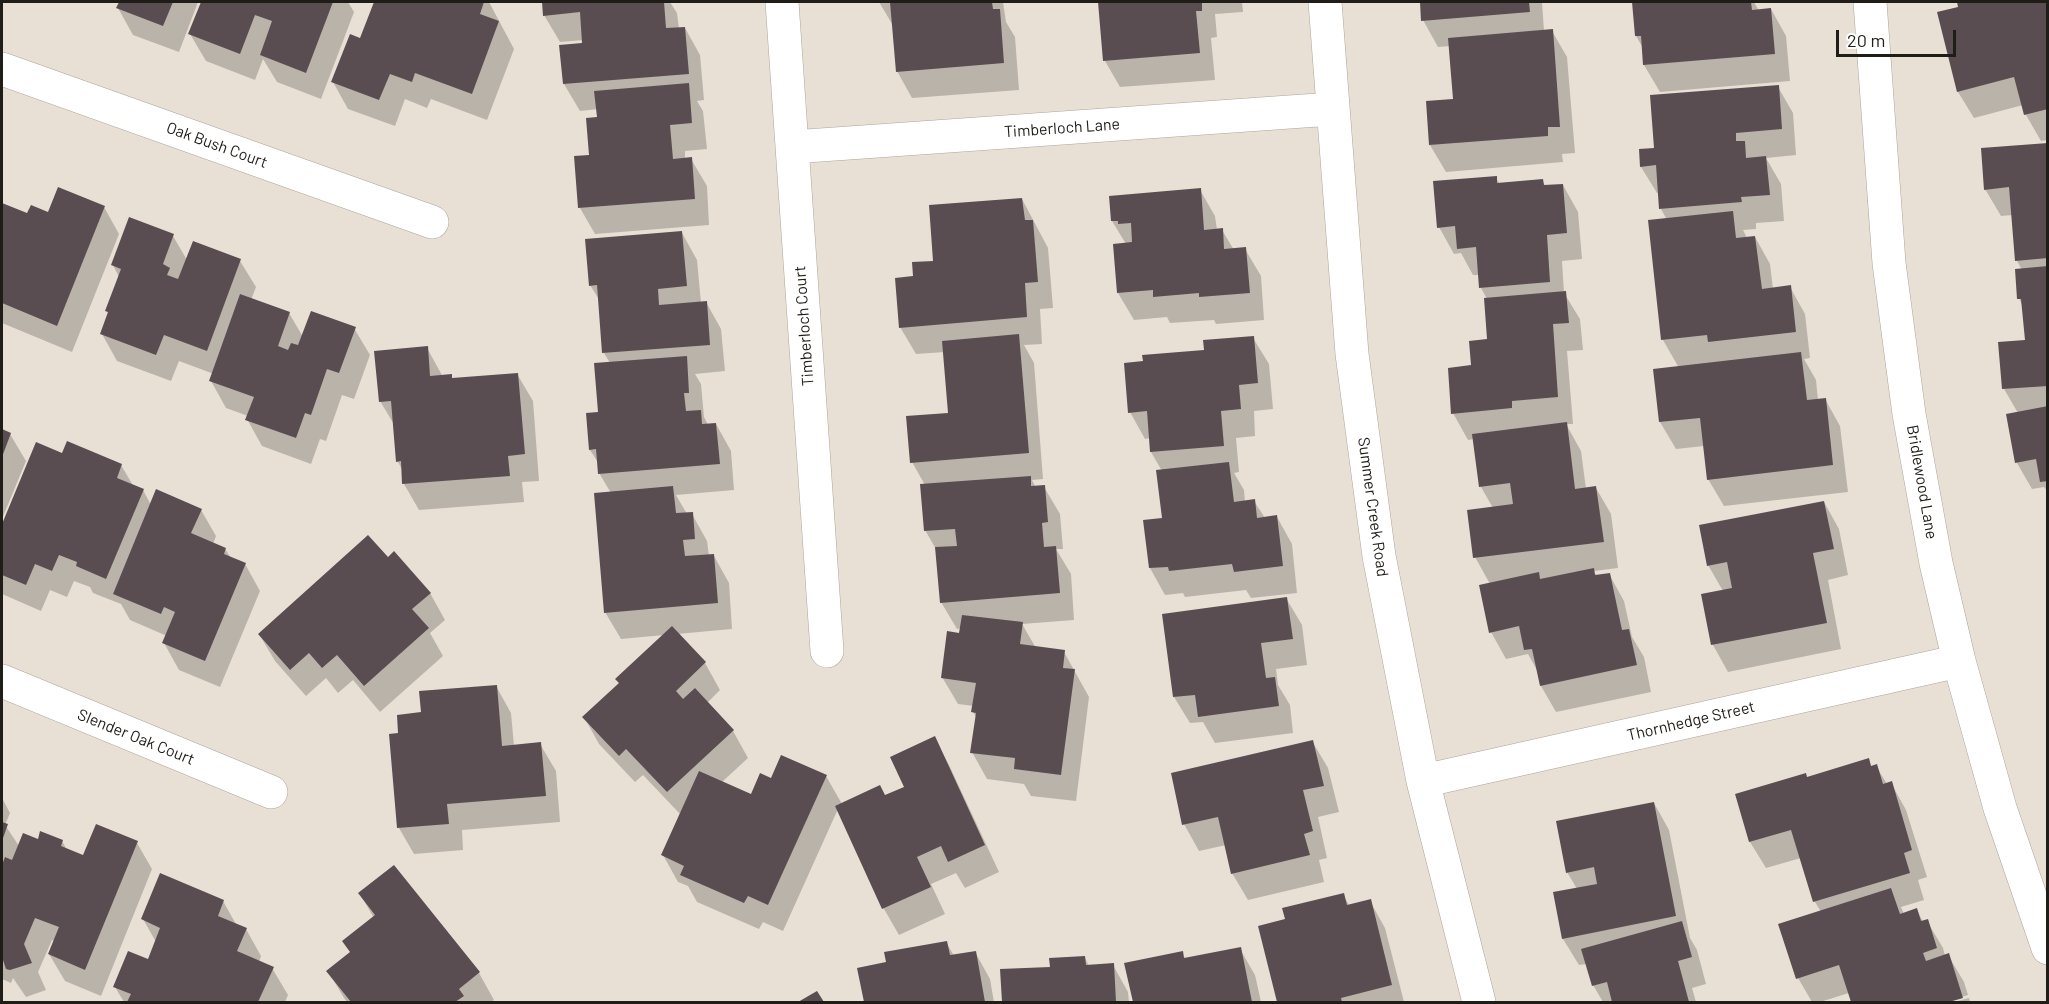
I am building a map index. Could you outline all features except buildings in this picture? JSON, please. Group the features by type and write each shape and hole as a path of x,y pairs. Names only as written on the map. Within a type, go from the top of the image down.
{"street":[{"name":"Timberloch Court","path":"782,2 827,651"},
{"name":"Summer Creek Road","path":"1325,2 1355,378 1379,556 1423,781 1479,1002"},
{"name":"Bridlewood Lane","path":"1870,2 1889,263 1909,414 1936,563 1959,661 2000,808 2048,948"},
{"name":"Oak Bush Court","path":"2,69 432,222"},
{"name":"Timberloch Lane","path":"792,147 1332,109"},
{"name":"Thornhedge Street","path":"1423,781 1959,661"},
{"name":"Slender Oak Court","path":"2,681 271,792"}]}
